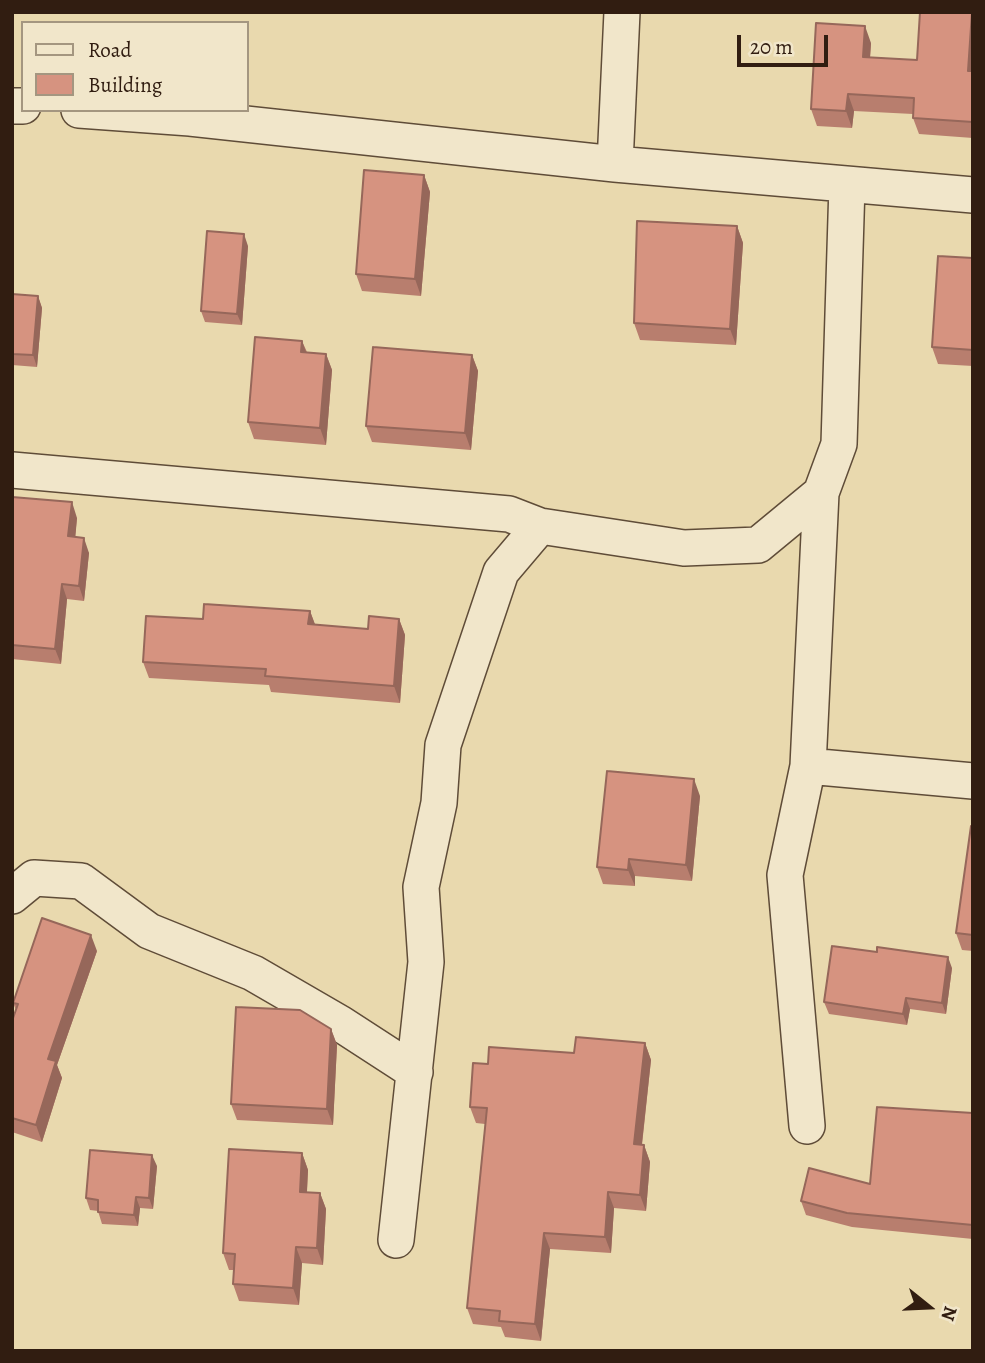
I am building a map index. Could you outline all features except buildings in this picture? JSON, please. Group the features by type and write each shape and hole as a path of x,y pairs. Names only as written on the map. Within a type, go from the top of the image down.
{"street":[{"path":"615,164 622,12"},
{"path":"107,112 190,118 615,164 973,195"},
{"path":"807,1126 785,875 808,766 821,493 839,444 848,185"},
{"path":"12,470 509,514 541,526 684,548 758,545 821,493"},
{"path":"396,1240 426,962 421,887 439,803 443,745 501,572 541,526"},
{"path":"808,766 973,781"},
{"path":"12,896 34,878 81,881 149,931 253,973 341,1024 415,1072"}]}
